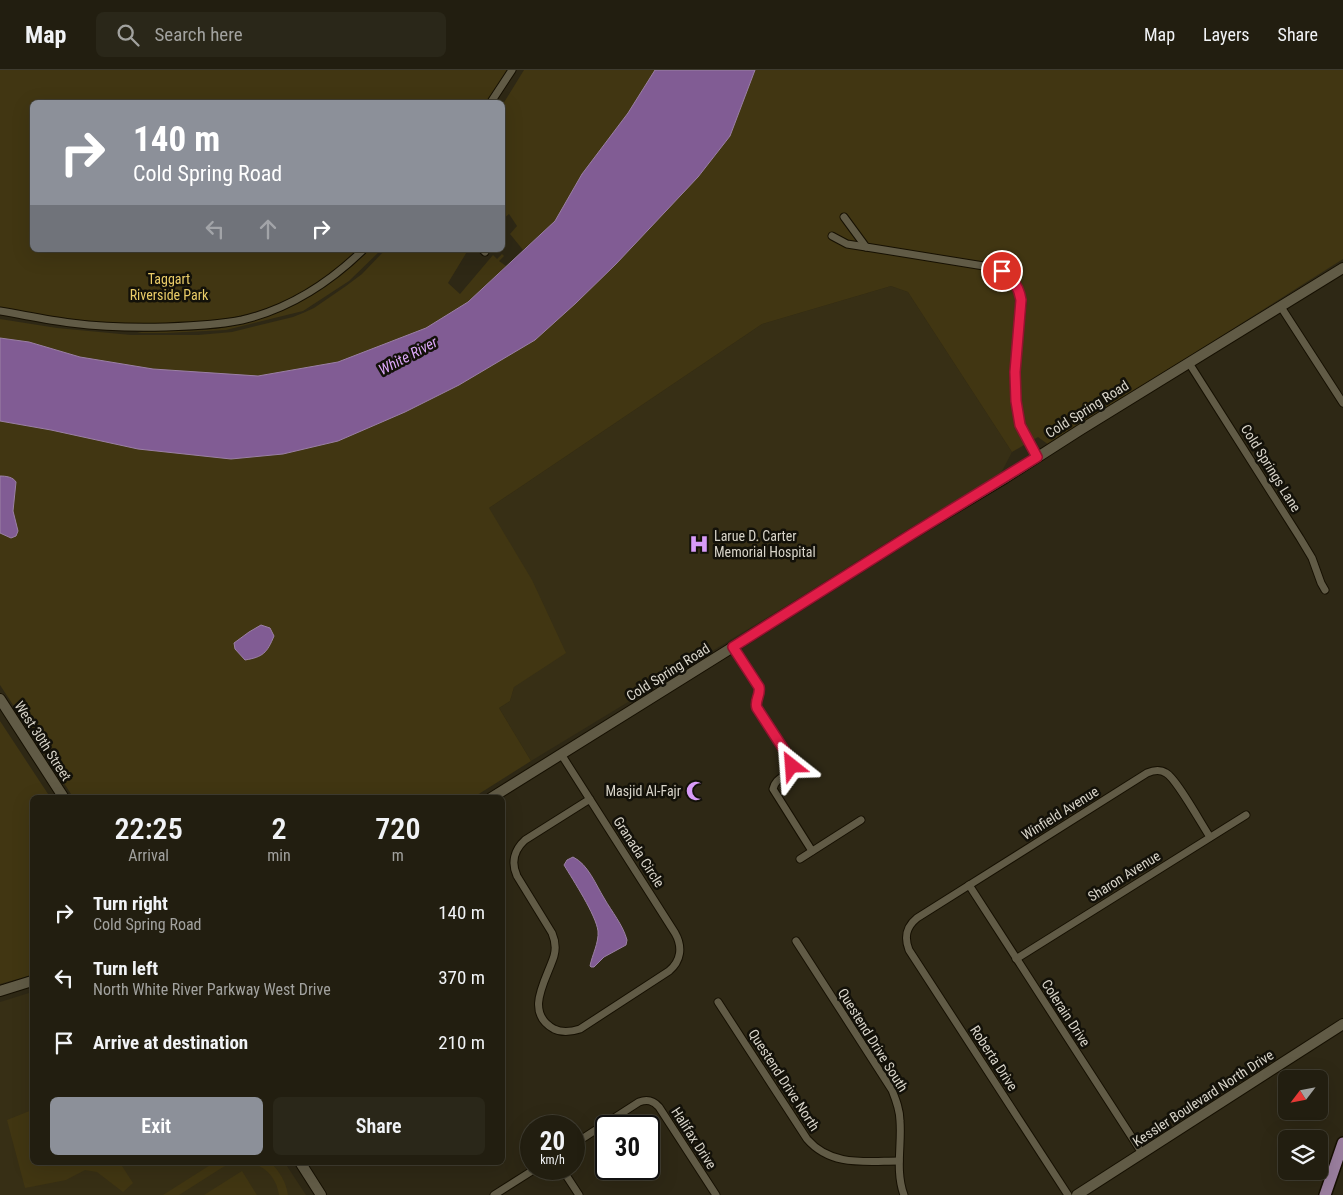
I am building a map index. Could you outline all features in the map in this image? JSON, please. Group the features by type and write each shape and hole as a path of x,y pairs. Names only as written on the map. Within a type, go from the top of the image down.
{"main road":[{"path":"1325,1195 1343,1143"}],"street":[{"path":"492,100 512,70"},
{"path":"844,217 866,247"},
{"path":"832,236 847,244 993,268 1004,273 1013,281 1022,302 1015,372 1018,419 1037,457"},
{"path":"0,311 50,320 118,327 194,326 236,321 262,314 308,294 335,275 361,252"},
{"name":"Cold Spring Road","path":"496,795 912,534 1343,268"},
{"path":"1281,307 1343,403"},
{"name":"Cold Springs Lane","path":"1189,363 1312,558 1325,590"},
{"path":"733,647 759,687 757,708 792,762 791,770 776,781 773,789 812,851"},
{"name":"West 30th Street","path":"0,699 62,795"},
{"name":"Granada Circle","path":"561,754 590,799 679,939 680,944 680,956 676,965 669,971 580,1029 562,1032 548,1026 540,1014 538,1005 540,993 554,955 554,936 517,876 514,870 514,858 518,847 525,840 590,799"},
{"name":"Winfield Avenue","path":"907,932 917,918 1153,771 1162,771 1172,777 1210,837"},
{"name":"Sharon Avenue","path":"1016,958 1246,815"},
{"path":"800,859 861,820"},
{"name":"Colerain Drive","path":"969,886 1142,1153"},
{"name":"Roberta Drive","path":"907,932 909,950 1068,1195"},
{"name":"Questend Drive South","path":"796,940 892,1090 900,1117 899,1161 900,1180 904,1195"},
{"path":"0,991 30,982"},
{"name":"Questend Drive North","path":"718,1002 807,1139 815,1148 828,1156 842,1160 899,1161"},
{"name":"Kessler Boulevard North Drive","path":"1077,1195 1343,1024"},
{"name":"Halifax Drive","path":"585,1137 639,1102 647,1100 654,1102 716,1195"},
{"path":"302,1165 321,1195"},
{"path":"494,1195 520,1179"},
{"path":"569,1180 579,1195"}],"shaded area":[{"name":"Larue D. Carter Memorial Hospital","path":"891,286 908,292 1012,452 999,477 531,761 499,708 510,701 514,687 489,508 762,324"},
{"path":"30,993 30,1165 286,1165 306,1195 0,1195 0,1002"}],"green space":[{"name":"Taggart Riverside Park","path":"0,70 510,70 489,100 30,100 30,252 354,252 342,265 322,281 302,292 267,308 230,318 193,323 154,325 76,319 0,309"},
{"path":"524,70 655,70 628,113 582,174 555,221 523,250 510,234 517,226 509,214 505,217 505,101"},
{"path":"755,70 1343,70 1343,259 1049,445 1038,437 1012,452 908,292 891,286 762,324 489,508 532,580 566,653 514,687 510,701 499,708 531,761 477,795 72,795 0,685 0,421 51,430 283,454 338,441 405,412 459,385 698,177 730,136"},
{"path":"367,252 379,252 349,281 303,311 226,330 137,333 204,330 250,322 294,305 315,294 352,266"},
{"path":"383,252 467,252 448,283 460,294 493,255 497,259 502,254 504,256 499,261 506,266 468,302 427,328 338,362 258,376 153,369 80,357 29,342 0,338 0,319 57,328 131,335 198,335 232,332 293,317 314,308 362,274"},
{"path":"0,721 49,795 30,795 30,976 0,984"},
{"path":"30,1111 30,1165 121,1165 133,1183 123,1192 97,1172 85,1170 66,1180 25,1188 7,1120"},
{"path":"210,1165 228,1165 179,1195 163,1195"},
{"path":"256,1165 273,1165 282,1178 288,1195 279,1195 276,1184 270,1174"},
{"path":"242,1171 257,1195 204,1195"}],"water":[{"name":"White River","path":"655,70 755,70 730,136 698,177 616,264 535,340 459,385 405,412 338,441 283,454 231,459 138,449 0,421 0,338 29,342 80,357 153,369 258,376 338,362 426,328 468,302 555,221 582,174 628,113"},
{"path":"0,476 9,477 16,482 13,511 18,531 16,536 11,538 0,533"},
{"path":"261,625 270,628 274,636 264,653 245,660 235,649 234,643"},
{"path":"573,857 591,875 620,924 627,940 626,945 604,957 594,967 590,966 598,931 589,907 564,865 567,860"}],"place":[{"name":"Larue D. Carter Memorial Hospital","path":"699,544"},
{"name":"Masjid Al-Fajr","path":"696,791"}],"route":[{"path":"792,766 792,762 756,706 759,687 733,647 1037,457 1020,425 1016,401 1016,355 1022,306 1020,294 1013,281 1002,271"}]}
